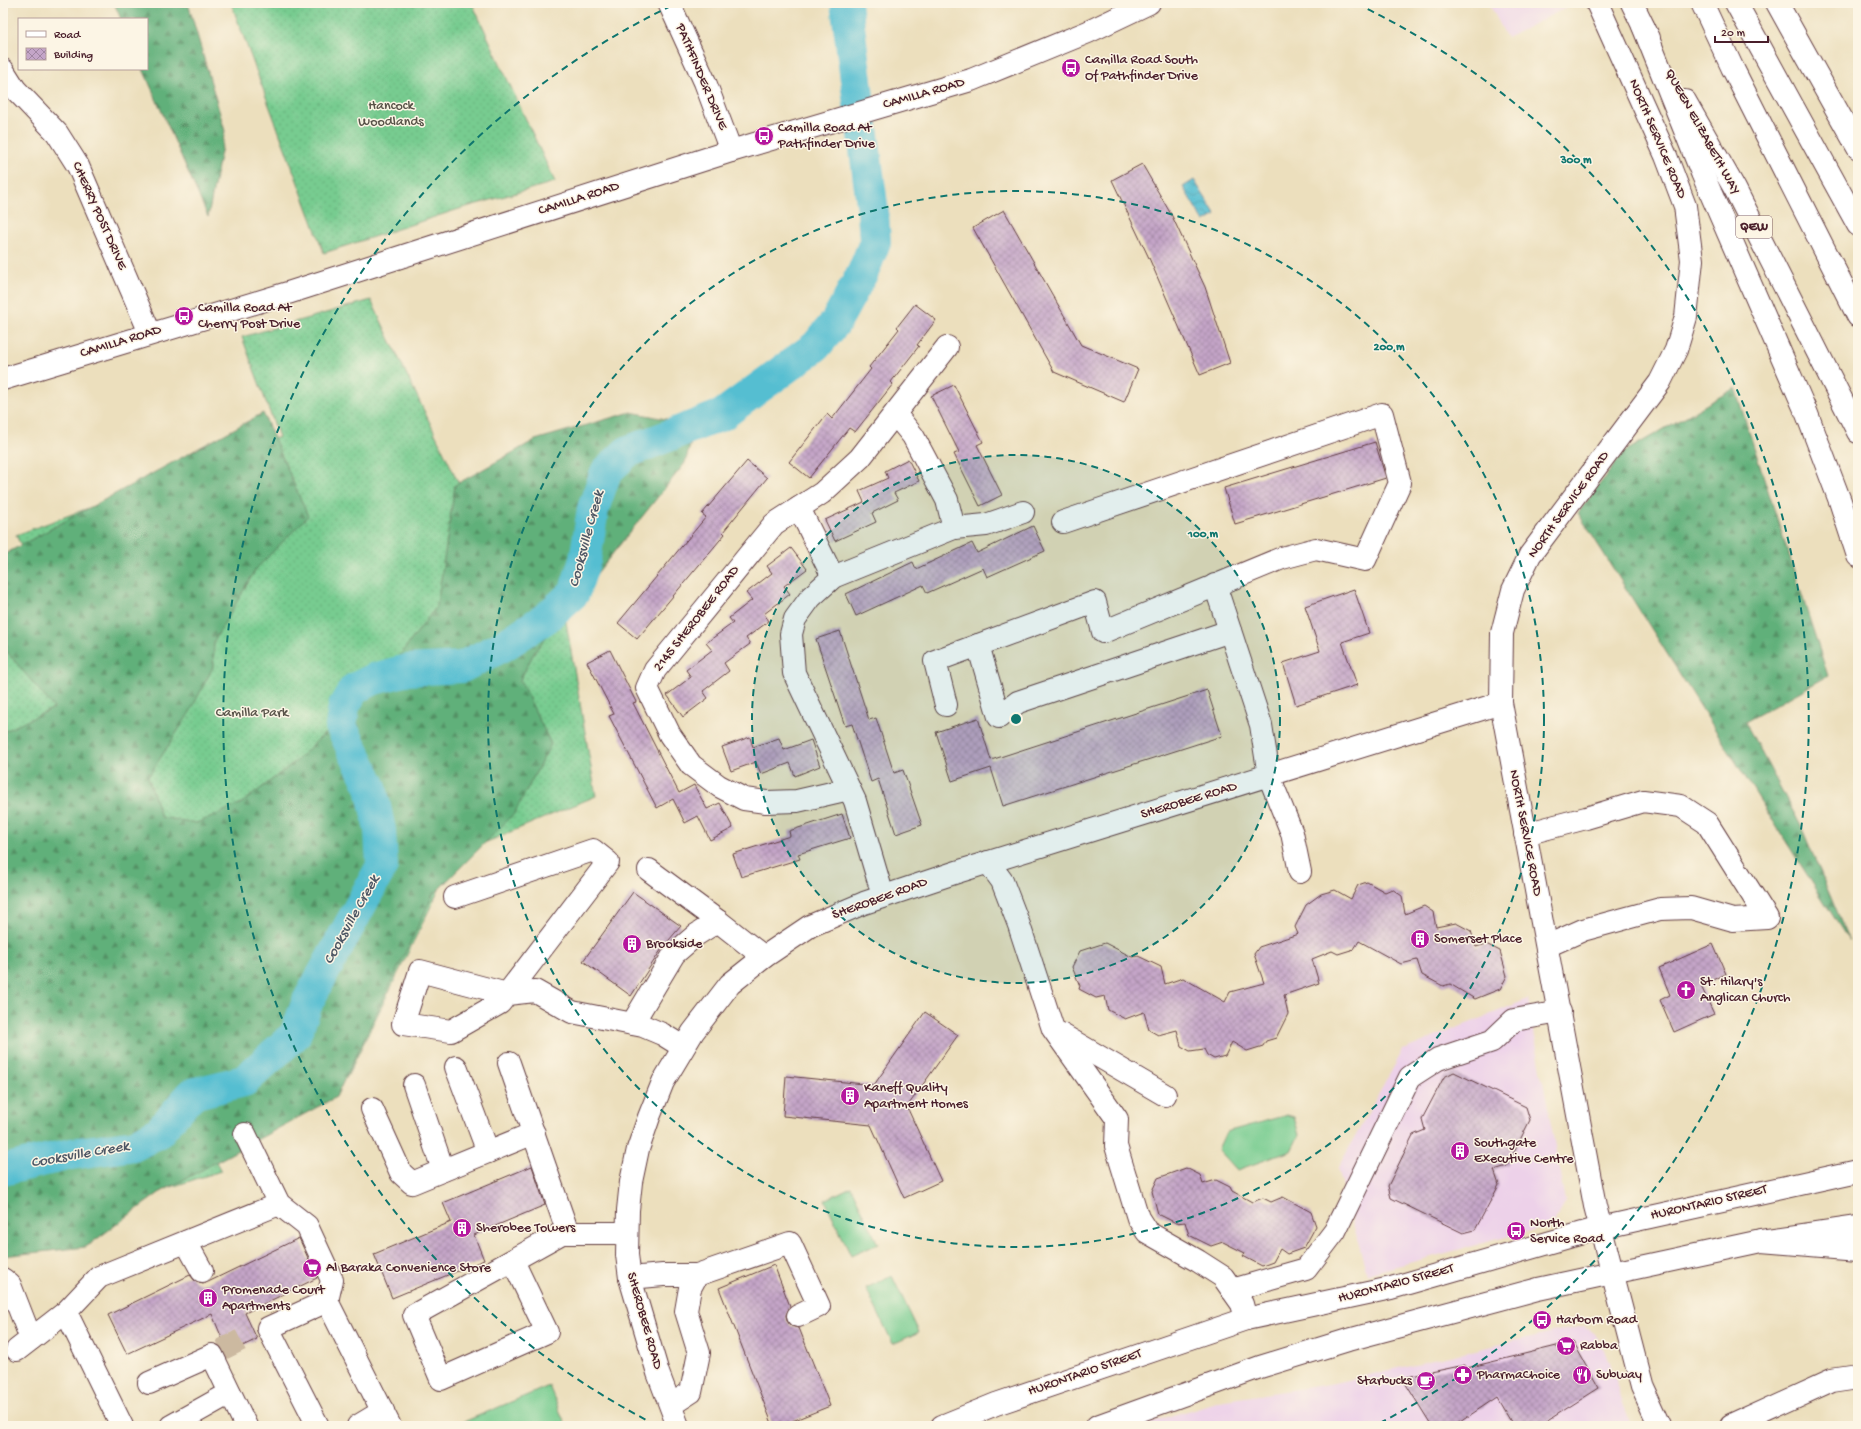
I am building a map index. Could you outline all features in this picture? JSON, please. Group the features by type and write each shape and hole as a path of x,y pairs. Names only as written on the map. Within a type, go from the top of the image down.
{"main road":[{"name":"PATHFINDER DRIVE","path":"669,3 705,82 731,151"},
{"name":"CAMILLA ROAD","path":"3,379 150,333 290,292 731,151 971,80 1088,32 1149,3"},
{"name":"NORTH SERVICE ROAD","path":"1597,3 1666,156 1685,206 1692,260 1686,317 1676,350 1660,382 1530,554 1513,590 1502,633 1501,703 1600,1228 1612,1273"},
{"name":"QUEEN ELIZABETH WAY","path":"1632,3 1643,26 1735,189 1858,432"},
{"path":"1702,3 1732,67 1858,316"},
{"path":"1736,3 1858,225"},
{"path":"1777,3 1858,148"},
{"path":"1643,26 1702,173 1807,414 1840,501 1858,556"},
{"name":"CHERRY POST DRIVE","path":"3,70 15,89 57,133 78,166 150,333"},
{"name":"2145 SHEROBEE ROAD","path":"849,789 797,801 766,802 744,799 719,786 690,765 670,735 647,688 655,670 774,524 822,493 860,458 947,347"},
{"path":"895,414 913,436 947,500 954,528"},
{"path":"946,705 935,661 1095,602 1102,632 1282,558 1316,549 1364,560 1400,483 1382,414 1062,522"},
{"path":"800,508 833,577"},
{"path":"883,896 862,822 849,789 794,673 791,634 796,619 811,597 833,577 954,528 986,525 1024,512"},
{"path":"1215,585 1261,725 1270,776 1292,833 1300,872"},
{"path":"978,645 1000,717 1018,702 1230,631"},
{"name":"SHEROBEE ROAD","path":"678,1426 658,1373 630,1278 627,1255 627,1233 631,1182 638,1149 663,1082 683,1047 730,984 764,957 810,926 845,910 883,896 1501,703"},
{"path":"1525,834 1643,801 1681,806 1707,823 1767,918 1733,920 1691,908 1660,909 1583,930 1547,946"},
{"path":"455,897 593,850 608,862 507,994 535,991 572,1012 643,1026 662,1034 683,1047"},
{"path":"988,862 1002,881 1053,1029 1117,1118 1116,1146 1138,1218 1146,1232 1223,1277 1242,1304 1246,1319"},
{"path":"649,870 764,957"},
{"path":"632,1024 674,954 696,935 718,921"},
{"path":"1232,1290 1306,1269 1334,1231 1410,1077 1438,1059 1492,1041 1514,1020 1560,1012"},
{"path":"1053,1029 1165,1095"},
{"path":"509,1063 568,1233"},
{"path":"456,1067 488,1152"},
{"path":"414,1085 443,1170"},
{"path":"372,1109 401,1173 412,1183 534,1133"},
{"path":"245,1134 278,1204 307,1226 332,1280 327,1302 387,1419 358,1426"},
{"name":"HURONTARIO STREET","path":"942,1426 996,1404 1069,1378 1246,1319 1391,1288 1600,1228 1858,1171"},
{"path":"3,1278 10,1285 24,1344 66,1312 100,1277 278,1204"},
{"path":"1097,1426 1260,1367 1348,1340 1538,1289 1761,1241 1858,1227"},
{"path":"512,1261 547,1332 441,1380 414,1315 562,1233 627,1233"},
{"path":"1761,1241 1858,1249"},
{"path":"186,1242 202,1271"},
{"path":"630,1278 663,1275 697,1275 790,1242 819,1306 798,1316"},
{"path":"1612,1273 1642,1387 1660,1426"},
{"path":"671,1405 691,1392 693,1385 699,1353 686,1312 690,1288 697,1275"},
{"path":"318,1426 259,1331 327,1302"},
{"path":"66,1312 122,1426"},
{"path":"150,1383 216,1352 230,1393 246,1426"},
{"path":"1730,1426 1831,1380 1858,1376"},
{"path":"171,1426 230,1393"}],"shaded area":[{"path":"1489,3 1569,3 1571,5 1507,38"},
{"path":"1528,999 1565,1201 1555,1224 1367,1274 1338,1168 1403,1050"},
{"path":"1583,1325 1600,1338 1631,1426 1139,1426 1219,1401 1330,1384"}],"green space":[{"path":"114,3 188,3 225,131 208,217 143,70 148,70 148,18 121,18"},
{"name":"Hancock Woodlands","path":"231,3 472,3 555,182 459,209 324,253"},
{"name":"Camilla Park","path":"371,300 474,515 543,488 596,796 456,855 347,1077 205,1142 221,1171 3,1241 3,577 30,565 16,535 279,437 242,337"},
{"path":"1735,388 1828,676 1745,722 1801,826 1849,941 1578,513 1624,452"},
{"name":"Camilla Park","path":"631,412 696,425 685,463 535,651 520,680 551,744 514,814 433,895 336,1097 159,1193 86,1247 3,1256 3,732 54,708 3,647 3,555 263,413 308,516 256,569 214,641 213,667 190,712 148,777 161,817 197,823 242,803 296,761 384,676 437,606 455,485 535,440"},
{"path":"1287,1115 1294,1117 1299,1135 1291,1151 1237,1170 1218,1149 1226,1132"},
{"path":"851,1187 878,1244 851,1256 825,1200"},
{"path":"892,1276 919,1332 893,1344 866,1288"},
{"path":"549,1386 566,1426 462,1426 461,1423"}],"water":[{"path":"1194,180 1216,215 1204,222 1183,187"}],"building":[{"path":"1142,164 1172,216 1205,287 1230,363 1200,375 1149,258 1112,180"},
{"path":"1004,210 1081,345 1138,369 1124,402 1054,372 973,228"},
{"path":"915,304 936,320 917,345 919,346 891,382 893,384 855,432 849,428 809,478 789,462 827,414 832,419 871,369 869,367 899,329 897,327"},
{"path":"954,385 983,442 977,445 1002,495 980,506 954,454 959,452 931,396"},
{"path":"1375,442 1386,478 1235,524 1224,488"},
{"path":"908,459 919,481 894,493 898,500 872,513 876,522 835,541 825,520 864,502 859,491 888,478 885,471"},
{"path":"747,461 767,478 723,532 725,534 637,639 618,623 706,517 702,514"},
{"path":"1033,526 1045,551 987,577 983,568 927,593 923,585 856,616 846,594 913,562 916,569 972,543 977,553"},
{"path":"791,548 807,569 784,586 790,594 764,614 769,621 746,638 750,644 724,663 729,671 703,691 708,698 683,717 667,695 691,677 686,670 712,650 706,643 733,623 729,618 752,600 746,593 772,573 767,566"},
{"path":"1354,589 1369,633 1342,642 1357,685 1296,705 1283,663 1320,651 1305,606"},
{"path":"840,631 869,720 876,718 894,773 903,770 922,825 896,834 878,779 871,782 852,724 845,726 816,639"},
{"path":"610,650 636,702 633,703 679,793 694,785 707,809 720,803 733,828 710,840 698,816 685,823 673,799 657,808 609,716 614,714 587,662"},
{"path":"1207,690 1222,736 1003,806 991,768 952,781 936,732 978,718 991,760"},
{"path":"750,737 753,747 779,738 784,750 811,740 820,766 795,776 790,763 761,774 756,762 731,771 722,747"},
{"path":"842,814 850,838 798,854 800,859 741,877 733,854 790,836 789,831"},
{"path":"1367,882 1385,892 1392,889 1402,896 1405,914 1424,906 1433,912 1436,927 1456,923 1471,931 1476,947 1486,944 1500,951 1507,976 1500,989 1475,999 1450,984 1443,986 1422,975 1417,960 1401,964 1359,941 1354,949 1338,954 1332,951 1312,959 1319,983 1284,995 1288,1014 1276,1038 1266,1041 1263,1046 1247,1051 1232,1042 1225,1056 1214,1059 1207,1055 1204,1049 1190,1051 1181,1046 1177,1030 1158,1035 1149,1030 1144,1012 1125,1019 1108,1010 1105,996 1096,998 1079,989 1080,986 1072,967 1080,951 1105,943 1132,957 1138,956 1161,967 1165,984 1183,978 1225,1002 1230,992 1264,983 1254,954 1259,947 1298,934 1295,927 1306,905 1321,894 1335,890 1351,899 1358,885"},
{"name":"Brookside","path":"633,892 681,926 663,947 631,996 583,961"},
{"name":"St. Hilary's Anglican Church","path":"1713,944 1726,974 1701,986 1714,1014 1674,1032 1660,1000 1670,995 1659,968"},
{"name":"Kaneff Quality Apartment Homes","path":"925,1012 958,1035 907,1107 941,1181 904,1198 871,1125 783,1116 786,1076 874,1085"},
{"name":"Southgate Executive Centre","path":"1454,1072 1526,1107 1530,1120 1507,1166 1494,1170 1499,1185 1475,1230 1463,1233 1391,1198 1388,1186 1413,1135 1425,1130 1422,1119 1444,1077"},
{"name":"Sherobee Towers","path":"532,1166 545,1205 474,1235 484,1260 392,1298 374,1254 451,1222 443,1203"},
{"path":"1186,1168 1200,1175 1203,1184 1216,1180 1230,1187 1232,1191 1252,1202 1263,1198 1271,1202 1283,1197 1311,1212 1316,1226 1304,1248 1287,1254 1280,1249 1273,1262 1262,1266 1243,1256 1245,1253 1223,1242 1211,1246 1189,1235 1185,1222 1176,1223 1158,1214 1152,1191 1158,1178"},
{"name":"Promenade Court Apartments","path":"299,1238 317,1278 245,1313 257,1339 228,1353 212,1314 127,1354 108,1315 190,1275 196,1282 203,1284 208,1282"},
{"path":"774,1265 790,1306 786,1315 787,1321 791,1326 799,1328 830,1406 780,1426 773,1426 719,1288"},
{"path":"1573,1342 1599,1388 1539,1426 1514,1426 1497,1397 1454,1426 1432,1426 1402,1378 1465,1365 1467,1368"}],"waterway":[{"name":"Cooksville Creek","path":"3,1170 71,1154 135,1145 159,1132 192,1094 244,1081 295,1035 308,1001 382,866 380,830 371,787 341,726 344,706 354,689 374,679 407,670 462,667 503,646 546,618 574,593 585,560 593,509 606,472 627,452 722,415 816,346 835,323 863,272 875,242 873,212 846,3"}],"tunnel":[{"path":"221,1350 251,1335"}],"place":[{"name":"Camilla Road South Of Pathfinder Drive","path":"1071,68"},
{"name":"Camilla Road At Pathfinder Drive","path":"764,136"},
{"name":"Camilla Road At Cherry Post Drive","path":"184,316"},
{"name":"Somerset Place","path":"1420,939"},
{"name":"Brookside","path":"632,944"},
{"name":"St. Hilary's Anglican Church","path":"1686,990"},
{"name":"Kaneff Quality Apartment Homes","path":"850,1096"},
{"name":"Southgate Executive Centre","path":"1460,1151"},
{"name":"Sherobee Towers","path":"462,1228"},
{"name":"North Service Road","path":"1516,1231"},
{"name":"Al Baraka Convenience Store","path":"312,1268"},
{"name":"Promenade Court Apartments","path":"208,1298"},
{"name":"Harborn Road","path":"1542,1320"},
{"name":"Rabba","path":"1566,1346"},
{"name":"PharmaChoice","path":"1463,1375"},
{"name":"Subway","path":"1582,1375"},
{"name":"Starbucks","path":"1426,1381"}]}
